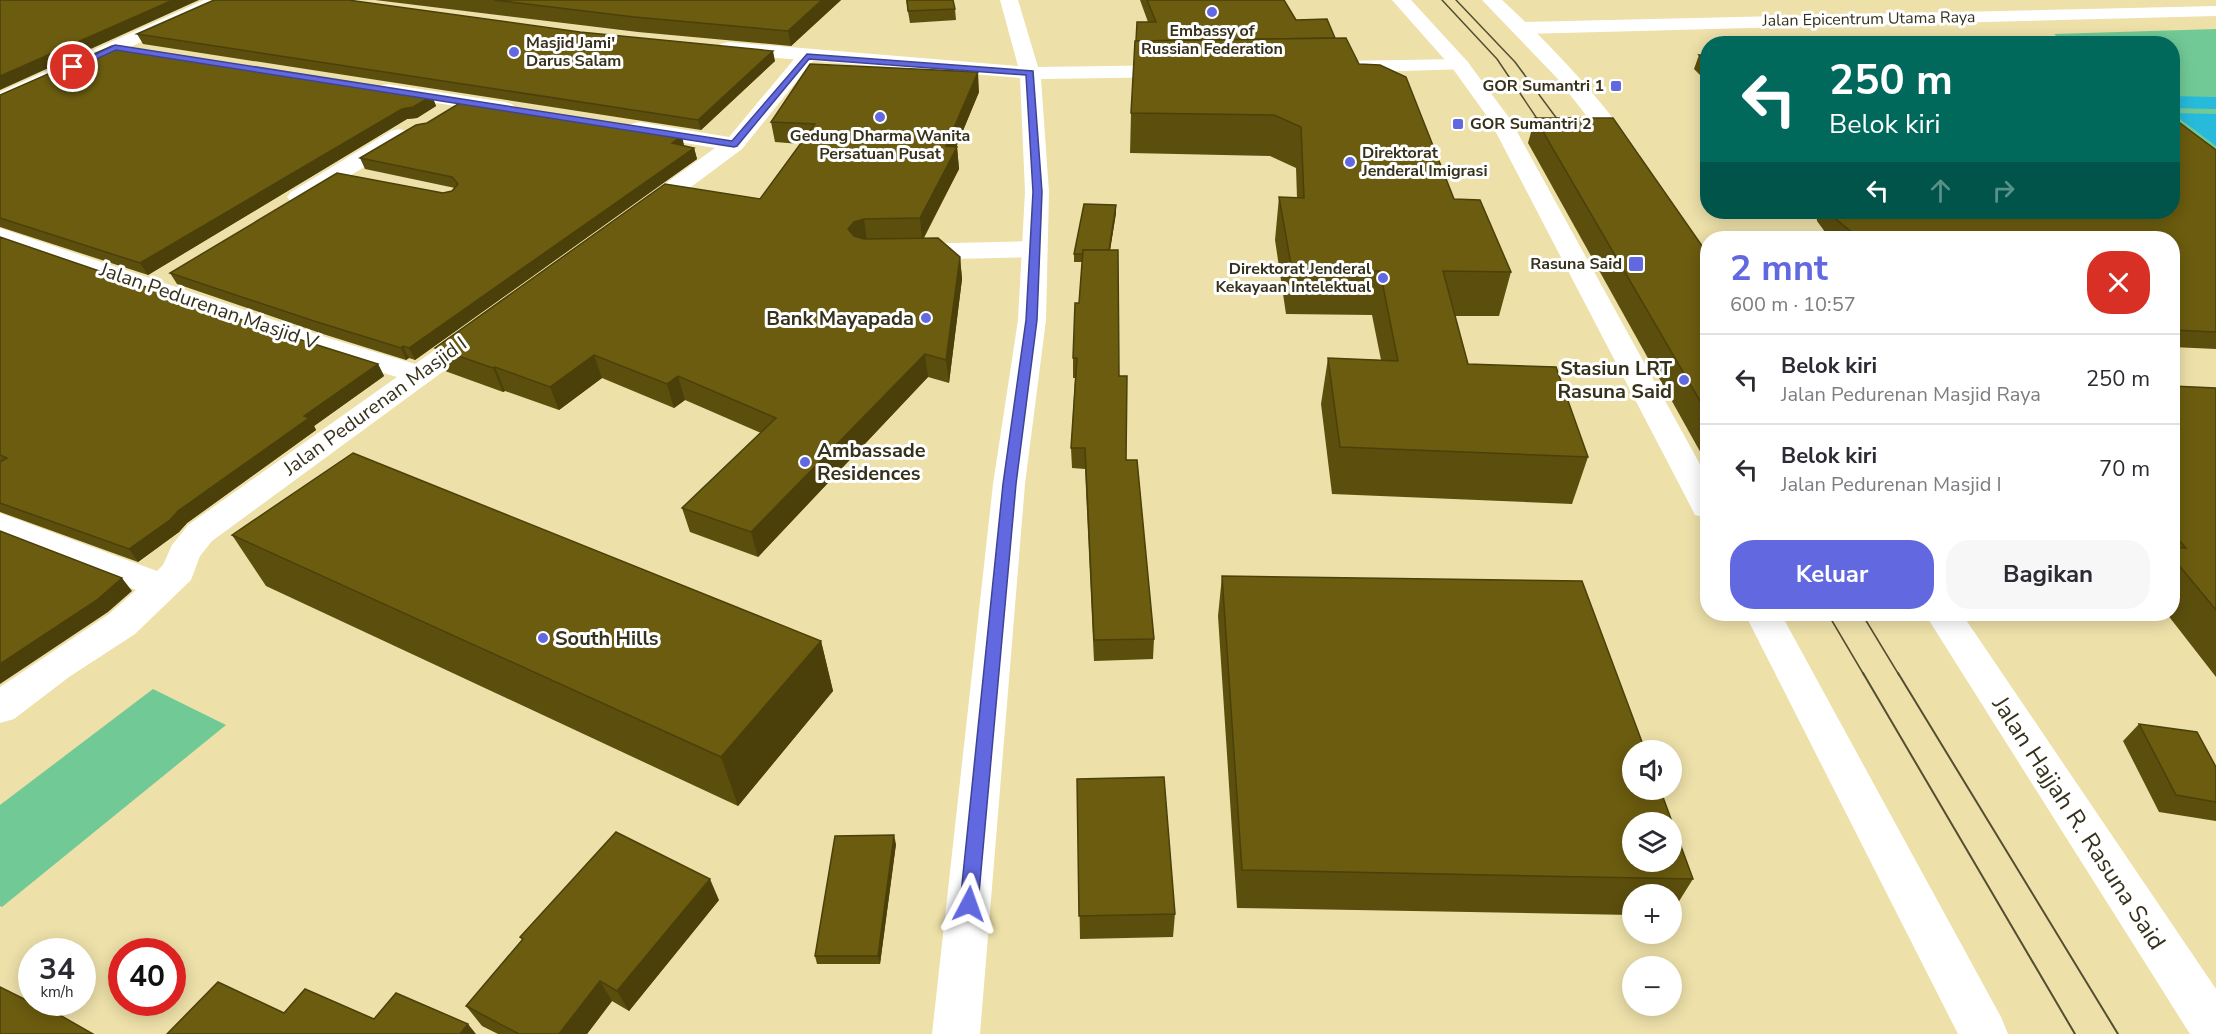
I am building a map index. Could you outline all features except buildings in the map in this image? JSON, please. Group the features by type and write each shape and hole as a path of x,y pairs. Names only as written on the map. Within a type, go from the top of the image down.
{"street":[{"path":"4,96 219,0"},
{"path":"956,1034 1009,484 1032,320 1037,192 1029,69 1009,0"},
{"path":"1401,0 1460,65 1513,144 1700,494"},
{"path":"1491,0 1539,44 1590,102 1641,172"},
{"name":"Jalan Epicentrum Utama Raya","path":"1522,28 2216,11"},
{"path":"1602,26 1616,41"},
{"name":"Jalan Epicentrum Utama Raya","path":"1816,36 2216,26"},
{"name":"Jalan Epicentrum Utama Raya","path":"1539,44 1700,39"},
{"path":"1442,44 1434,54 1420,58 1323,64 1460,65"},
{"path":"708,46 807,56 1029,69 1201,67"},
{"path":"115,48 150,53"},
{"path":"622,227 734,144 807,56"},
{"path":"370,87 521,111"},
{"path":"279,209 337,173 462,102"},
{"path":"616,126 734,144"},
{"path":"337,173 370,180"},
{"name":"Jalan Pedurenan Masjid V","path":"0,235 162,280 312,342 420,375"},
{"path":"891,251 1035,249"},
{"name":"Jalan Pedurenan Masjid I","path":"0,708 56,667 122,624 179,571 184,553 207,528 497,318"},
{"path":"0,524 163,587"},
{"path":"1767,621 1984,1034"},
{"name":"Jalan Hajjah R. Rasuna Said","path":"1948,621 2216,1031"}],"green space":[{"path":"2216,29 2216,171 2180,140 2180,36 2056,36 2054,34"},
{"path":"153,689 226,725 2,907 0,906 0,805"}],"water":[{"path":"2180,96 2216,97 2216,109 2180,108"},
{"path":"2180,113 2216,114 2216,146 2180,119"}],"tram line":[{"path":"1442,0 1497,59 1546,132"},
{"path":"1456,0 1515,62 1566,131"},
{"path":"1832,621 1864,675"},
{"path":"1866,621 1899,675"},
{"path":"1863,673 2075,1034"},
{"path":"1898,673 2118,1034"}],"place":[{"name":"Embassy of Russian Federation","path":"1212,12"},
{"name":"Masjid Jami' Darus Salam","path":"514,52"},
{"name":"GOR Sumantri 1","path":"1616,86"},
{"name":"Gedung Dharma Wanita Persatuan Pusat","path":"880,117"},
{"name":"GOR Sumantri 2","path":"1458,124"},
{"name":"Direktorat Jenderal Imigrasi","path":"1350,162"},
{"name":"Rasuna Said","path":"1636,264"},
{"name":"Direktorat Jenderal Kekayaan Intelektual","path":"1383,278"},
{"name":"Bank Mayapada","path":"926,318"},
{"name":"Stasiun LRT Rasuna Said","path":"1684,380"},
{"name":"Ambassade Residences","path":"805,462"},
{"name":"South Hills","path":"543,638"}],"route":[{"path":"73,67 115,48 734,144 807,56 1030,73 1037,192 1032,320 1009,484 969,904"}]}
